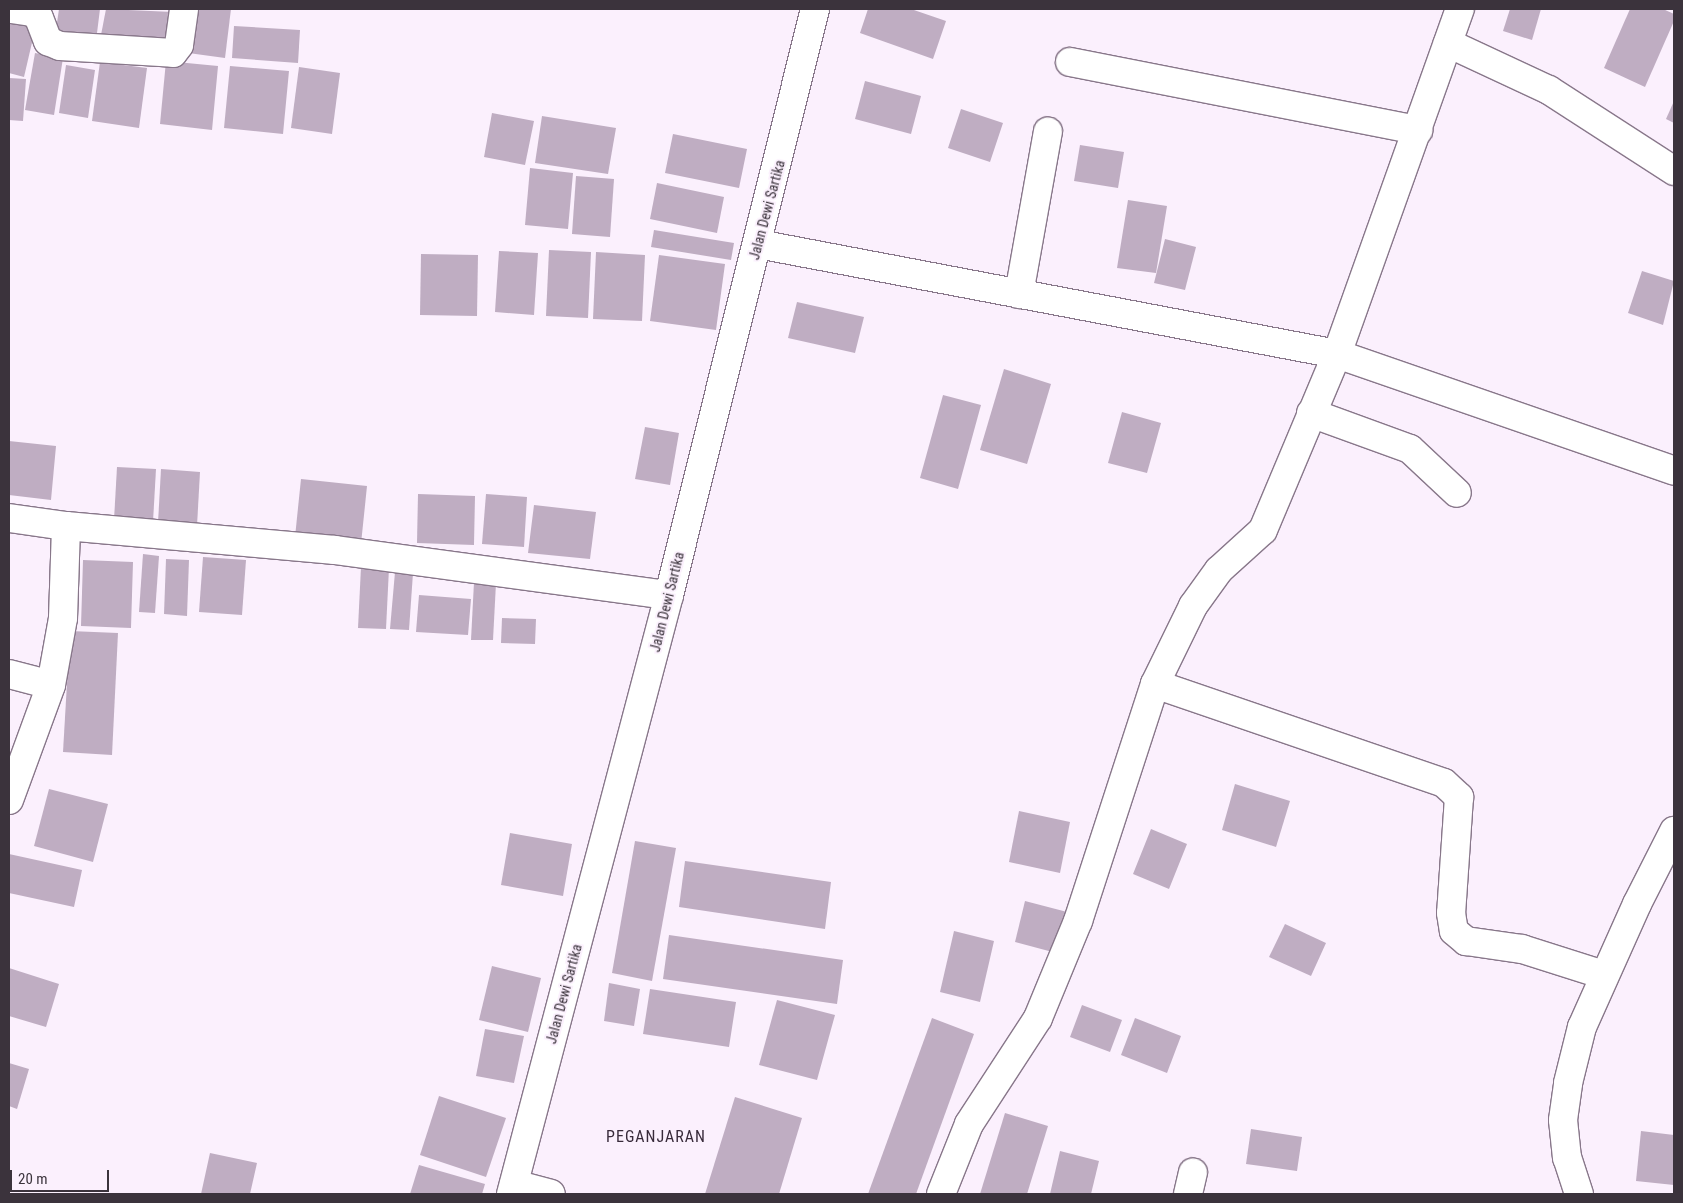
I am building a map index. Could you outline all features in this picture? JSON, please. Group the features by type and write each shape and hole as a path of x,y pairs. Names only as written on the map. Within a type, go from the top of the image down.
{"street":[{"path":"11,9 33,12 39,18 48,41 60,46 172,53 179,46 184,9"},
{"name":"Jalan Dewi Sartika","path":"513,1189 669,595 758,244 815,9"},
{"path":"941,1194 969,1124 1038,1018 1078,921 1155,684 1193,606 1219,570 1263,530 1337,354 1460,9"},
{"path":"1448,43 1549,90 1674,171"},
{"path":"1070,62 1418,130"},
{"path":"1019,294 1048,132"},
{"path":"758,244 1337,354 1674,471"},
{"path":"1311,413 1410,449 1457,492"},
{"path":"9,518 66,526 335,550 669,595"},
{"path":"9,800 51,685 62,618 66,526"},
{"path":"9,674 51,685"},
{"path":"1155,684 1444,783 1458,797 1451,913 1454,931 1466,941 1522,949 1604,975"},
{"path":"1579,1194 1567,1158 1563,1120 1568,1083 1582,1027 1604,975 1674,831"},
{"path":"513,1189 551,1194"}],"building":[{"path":"59,9 100,9 96,41 55,36"},
{"path":"106,9 173,12 167,46 101,35"},
{"path":"187,9 231,9 225,58 181,52"},
{"path":"868,9 911,9 946,21 933,59 860,33"},
{"path":"1510,9 1541,9 1532,40 1503,31"},
{"path":"1630,9 1663,9 1674,14 1674,21 1645,87 1604,68"},
{"path":"9,14 37,21 24,77 9,73"},
{"path":"234,26 300,30 298,63 232,58"},
{"path":"35,53 63,58 54,115 25,110"},
{"path":"166,61 218,66 212,130 160,124"},
{"path":"100,62 147,68 139,128 92,121"},
{"path":"66,65 95,70 88,118 59,113"},
{"path":"230,66 289,71 283,134 224,128"},
{"path":"299,67 340,73 332,134 291,128"},
{"path":"9,78 26,79 23,121 9,120"},
{"path":"865,81 921,96 911,134 855,119"},
{"path":"1674,101 1674,123 1666,119"},
{"path":"961,109 1003,123 990,162 948,148"},
{"path":"492,113 534,121 525,165 484,157"},
{"path":"542,116 616,128 608,174 535,163"},
{"path":"673,134 747,149 739,188 665,173"},
{"path":"1080,145 1124,152 1118,188 1074,181"},
{"path":"530,168 573,173 568,229 525,225"},
{"path":"576,176 614,179 610,237 572,234"},
{"path":"657,183 724,197 717,233 650,219"},
{"path":"1128,200 1167,206 1156,273 1117,268"},
{"path":"654,230 734,243 731,260 651,247"},
{"path":"1165,239 1196,247 1185,290 1154,283"},
{"path":"549,250 591,252 588,318 546,316"},
{"path":"499,251 538,253 534,315 495,312"},
{"path":"596,252 645,255 642,321 593,319"},
{"path":"421,254 478,255 477,316 420,315"},
{"path":"659,255 725,264 716,330 650,321"},
{"path":"1642,271 1674,281 1663,325 1628,313"},
{"path":"797,302 864,317 855,353 788,338"},
{"path":"1004,369 1051,384 1027,464 980,450"},
{"path":"943,395 981,405 958,489 920,478"},
{"path":"1122,412 1161,423 1147,473 1108,463"},
{"path":"645,427 679,433 670,485 635,479"},
{"path":"9,441 56,446 51,500 9,495"},
{"path":"117,467 156,469 153,522 114,520"},
{"path":"161,469 200,472 197,526 158,523"},
{"path":"301,479 367,486 361,544 295,537"},
{"path":"418,494 475,496 474,545 417,543"},
{"path":"486,494 527,497 524,547 482,544"},
{"path":"534,505 596,512 590,559 528,553"},
{"path":"143,554 159,556 155,613 139,612"},
{"path":"203,557 246,560 242,615 199,612"},
{"path":"166,559 189,560 187,616 164,614"},
{"path":"83,560 133,562 131,628 81,626"},
{"path":"361,567 389,568 386,629 358,628"},
{"path":"395,572 413,573 409,630 390,629"},
{"path":"474,582 496,583 493,640 471,640"},
{"path":"419,595 471,599 468,635 416,632"},
{"path":"502,618 536,619 535,644 501,643"},
{"path":"70,631 118,633 112,755 63,752"},
{"path":"1235,784 1290,801 1276,847 1222,830"},
{"path":"49,789 108,804 93,862 34,846"},
{"path":"1019,811 1070,822 1060,873 1009,862"},
{"path":"1151,829 1187,844 1169,889 1133,874"},
{"path":"510,833 572,844 563,896 501,885"},
{"path":"635,841 676,848 652,981 612,973"},
{"path":"9,854 82,870 74,907 9,893"},
{"path":"685,861 831,882 825,929 679,907"},
{"path":"1025,901 1071,913 1060,954 1015,942"},
{"path":"1285,924 1326,943 1311,976 1269,957"},
{"path":"954,931 994,941 980,1002 940,992"},
{"path":"669,935 843,960 837,1004 663,979"},
{"path":"492,966 541,978 528,1032 479,1020"},
{"path":"9,968 59,984 46,1027 9,1016"},
{"path":"609,983 640,989 634,1026 604,1021"},
{"path":"650,989 736,1002 729,1047 643,1034"},
{"path":"777,1000 835,1015 817,1080 759,1065"},
{"path":"1082,1005 1122,1020 1110,1052 1070,1037"},
{"path":"932,1018 974,1034 916,1194 868,1194"},
{"path":"1135,1018 1181,1036 1167,1073 1121,1055"},
{"path":"485,1029 524,1036 514,1083 476,1076"},
{"path":"9,1063 29,1069 17,1109 9,1106"},
{"path":"439,1096 506,1118 486,1177 420,1155"},
{"path":"735,1097 802,1118 779,1194 705,1194"},
{"path":"1005,1113 1048,1126 1027,1194 980,1194"},
{"path":"1251,1129 1302,1137 1297,1171 1246,1164"},
{"path":"1641,1131 1674,1135 1674,1185 1636,1181"},
{"path":"1060,1151 1099,1161 1091,1194 1050,1194"},
{"path":"210,1153 257,1163 250,1194 201,1194"},
{"path":"419,1165 485,1184 482,1194 410,1194"}],"district":[{"name":"PEGANJARAN","path":"656,1137"}]}
